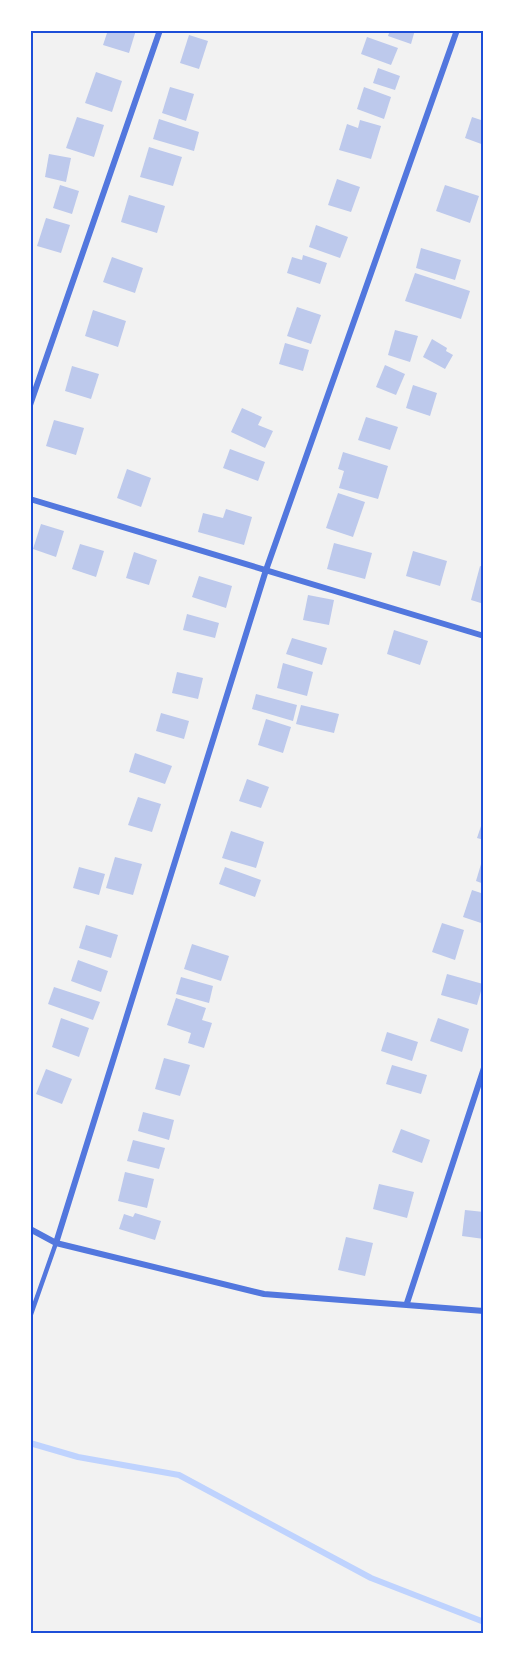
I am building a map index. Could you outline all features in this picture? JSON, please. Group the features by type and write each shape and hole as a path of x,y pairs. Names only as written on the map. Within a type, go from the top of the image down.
{"street":[{"path":"30,405 160,30"},
{"path":"56,1243 266,570 457,30"},
{"path":"30,499 484,636"},
{"path":"406,1303 484,1068"},
{"path":"30,1229 56,1243 264,1294 406,1303 484,1311"}],"lane":[{"path":"30,1317 56,1243"}],"building":[{"path":"108,30 136,30 129,53 103,45"},
{"path":"390,30 415,30 411,44 388,36"},
{"path":"189,35 208,41 199,69 180,63"},
{"path":"367,37 398,48 391,65 361,54"},
{"path":"378,68 400,76 395,90 373,83"},
{"path":"96,72 122,81 112,112 85,103"},
{"path":"170,87 194,94 186,121 162,113"},
{"path":"364,87 391,97 384,119 357,109"},
{"path":"77,117 104,125 94,157 66,148"},
{"path":"472,117 484,121 484,145 465,138"},
{"path":"159,119 199,132 194,151 153,139"},
{"path":"360,120 381,126 371,159 339,150 347,124 358,128"},
{"path":"149,147 182,157 173,186 140,177"},
{"path":"49,154 71,158 66,182 45,177"},
{"path":"337,179 360,187 351,212 328,205"},
{"path":"60,185 79,191 72,214 53,208"},
{"path":"445,185 479,196 470,223 436,211"},
{"path":"129,195 165,206 157,233 121,222"},
{"path":"46,218 70,225 61,253 37,246"},
{"path":"316,225 348,237 340,258 309,247"},
{"path":"421,248 461,260 455,280 416,268"},
{"path":"303,255 327,263 320,284 287,273 292,257 302,260"},
{"path":"112,257 143,268 135,293 103,282"},
{"path":"415,273 470,291 461,319 405,301"},
{"path":"297,307 321,315 311,344 287,336"},
{"path":"93,310 126,321 118,347 85,336"},
{"path":"395,330 418,336 410,362 388,355"},
{"path":"432,339 447,348 446,351 453,355 445,369 423,357"},
{"path":"285,343 309,350 303,371 279,364"},
{"path":"385,365 405,374 396,395 376,387"},
{"path":"72,366 99,374 91,399 65,391"},
{"path":"413,385 437,393 430,416 406,408"},
{"path":"242,408 262,417 258,425 273,431 265,448 231,432"},
{"path":"366,417 398,427 390,450 358,440"},
{"path":"54,420 84,428 76,455 46,446"},
{"path":"230,449 265,462 258,481 223,468"},
{"path":"343,452 388,466 378,499 339,488 344,471 338,469"},
{"path":"127,469 151,478 141,507 117,498"},
{"path":"338,493 365,502 353,537 326,528"},
{"path":"226,509 252,517 244,545 198,532 203,513 223,518"},
{"path":"41,524 64,531 56,557 33,549"},
{"path":"334,543 372,553 365,579 327,569"},
{"path":"80,544 104,551 96,577 72,569"},
{"path":"413,551 447,561 440,586 406,576"},
{"path":"134,552 157,560 149,585 126,578"},
{"path":"480,566 484,567 484,604 471,600"},
{"path":"199,576 232,586 226,608 192,597"},
{"path":"308,595 334,600 329,625 303,620"},
{"path":"187,614 219,623 215,638 183,630"},
{"path":"394,630 428,641 420,665 387,654"},
{"path":"292,638 327,648 322,665 286,654"},
{"path":"283,663 313,672 307,696 277,688"},
{"path":"177,672 203,678 198,699 172,693"},
{"path":"256,694 297,705 293,721 252,709"},
{"path":"301,705 339,714 334,733 296,724"},
{"path":"161,713 189,721 184,739 156,731"},
{"path":"266,719 291,727 283,753 258,745"},
{"path":"135,753 172,766 165,784 129,772"},
{"path":"247,779 269,787 261,808 239,801"},
{"path":"138,797 161,804 152,832 128,825"},
{"path":"484,817 484,840 477,838"},
{"path":"231,831 264,842 256,868 222,858"},
{"path":"484,854 484,884 476,881"},
{"path":"115,857 142,864 133,895 106,888"},
{"path":"79,867 105,874 99,895 73,888"},
{"path":"225,867 261,880 255,897 219,884"},
{"path":"472,890 484,894 484,924 463,917"},
{"path":"442,923 464,930 455,960 432,952"},
{"path":"86,925 118,935 111,958 79,948"},
{"path":"192,944 229,956 221,981 184,969"},
{"path":"78,960 108,971 101,992 71,981"},
{"path":"447,974 483,984 477,1005 441,995"},
{"path":"181,977 213,986 209,1003 176,994"},
{"path":"54,987 100,1002 93,1020 48,1004"},
{"path":"176,998 206,1008 202,1020 212,1023 204,1048 188,1043 191,1033 167,1025"},
{"path":"61,1018 89,1028 79,1057 52,1047"},
{"path":"438,1018 469,1029 462,1052 430,1041"},
{"path":"387,1032 418,1042 412,1061 381,1051"},
{"path":"164,1058 190,1065 180,1096 155,1089"},
{"path":"392,1065 427,1075 421,1094 386,1084"},
{"path":"46,1069 72,1079 62,1104 36,1094"},
{"path":"143,1112 174,1120 169,1140 138,1131"},
{"path":"401,1129 430,1140 422,1163 392,1152"},
{"path":"133,1140 165,1148 159,1169 127,1161"},
{"path":"125,1172 154,1179 147,1208 118,1201"},
{"path":"379,1184 414,1192 407,1218 373,1209"},
{"path":"465,1210 484,1212 484,1239 462,1236"},
{"path":"135,1213 161,1221 155,1240 119,1229 124,1214 133,1217"},
{"path":"346,1237 373,1243 365,1276 338,1270"}],"waterway":[{"path":"30,1443 78,1457 179,1475 371,1578 484,1622"}]}
